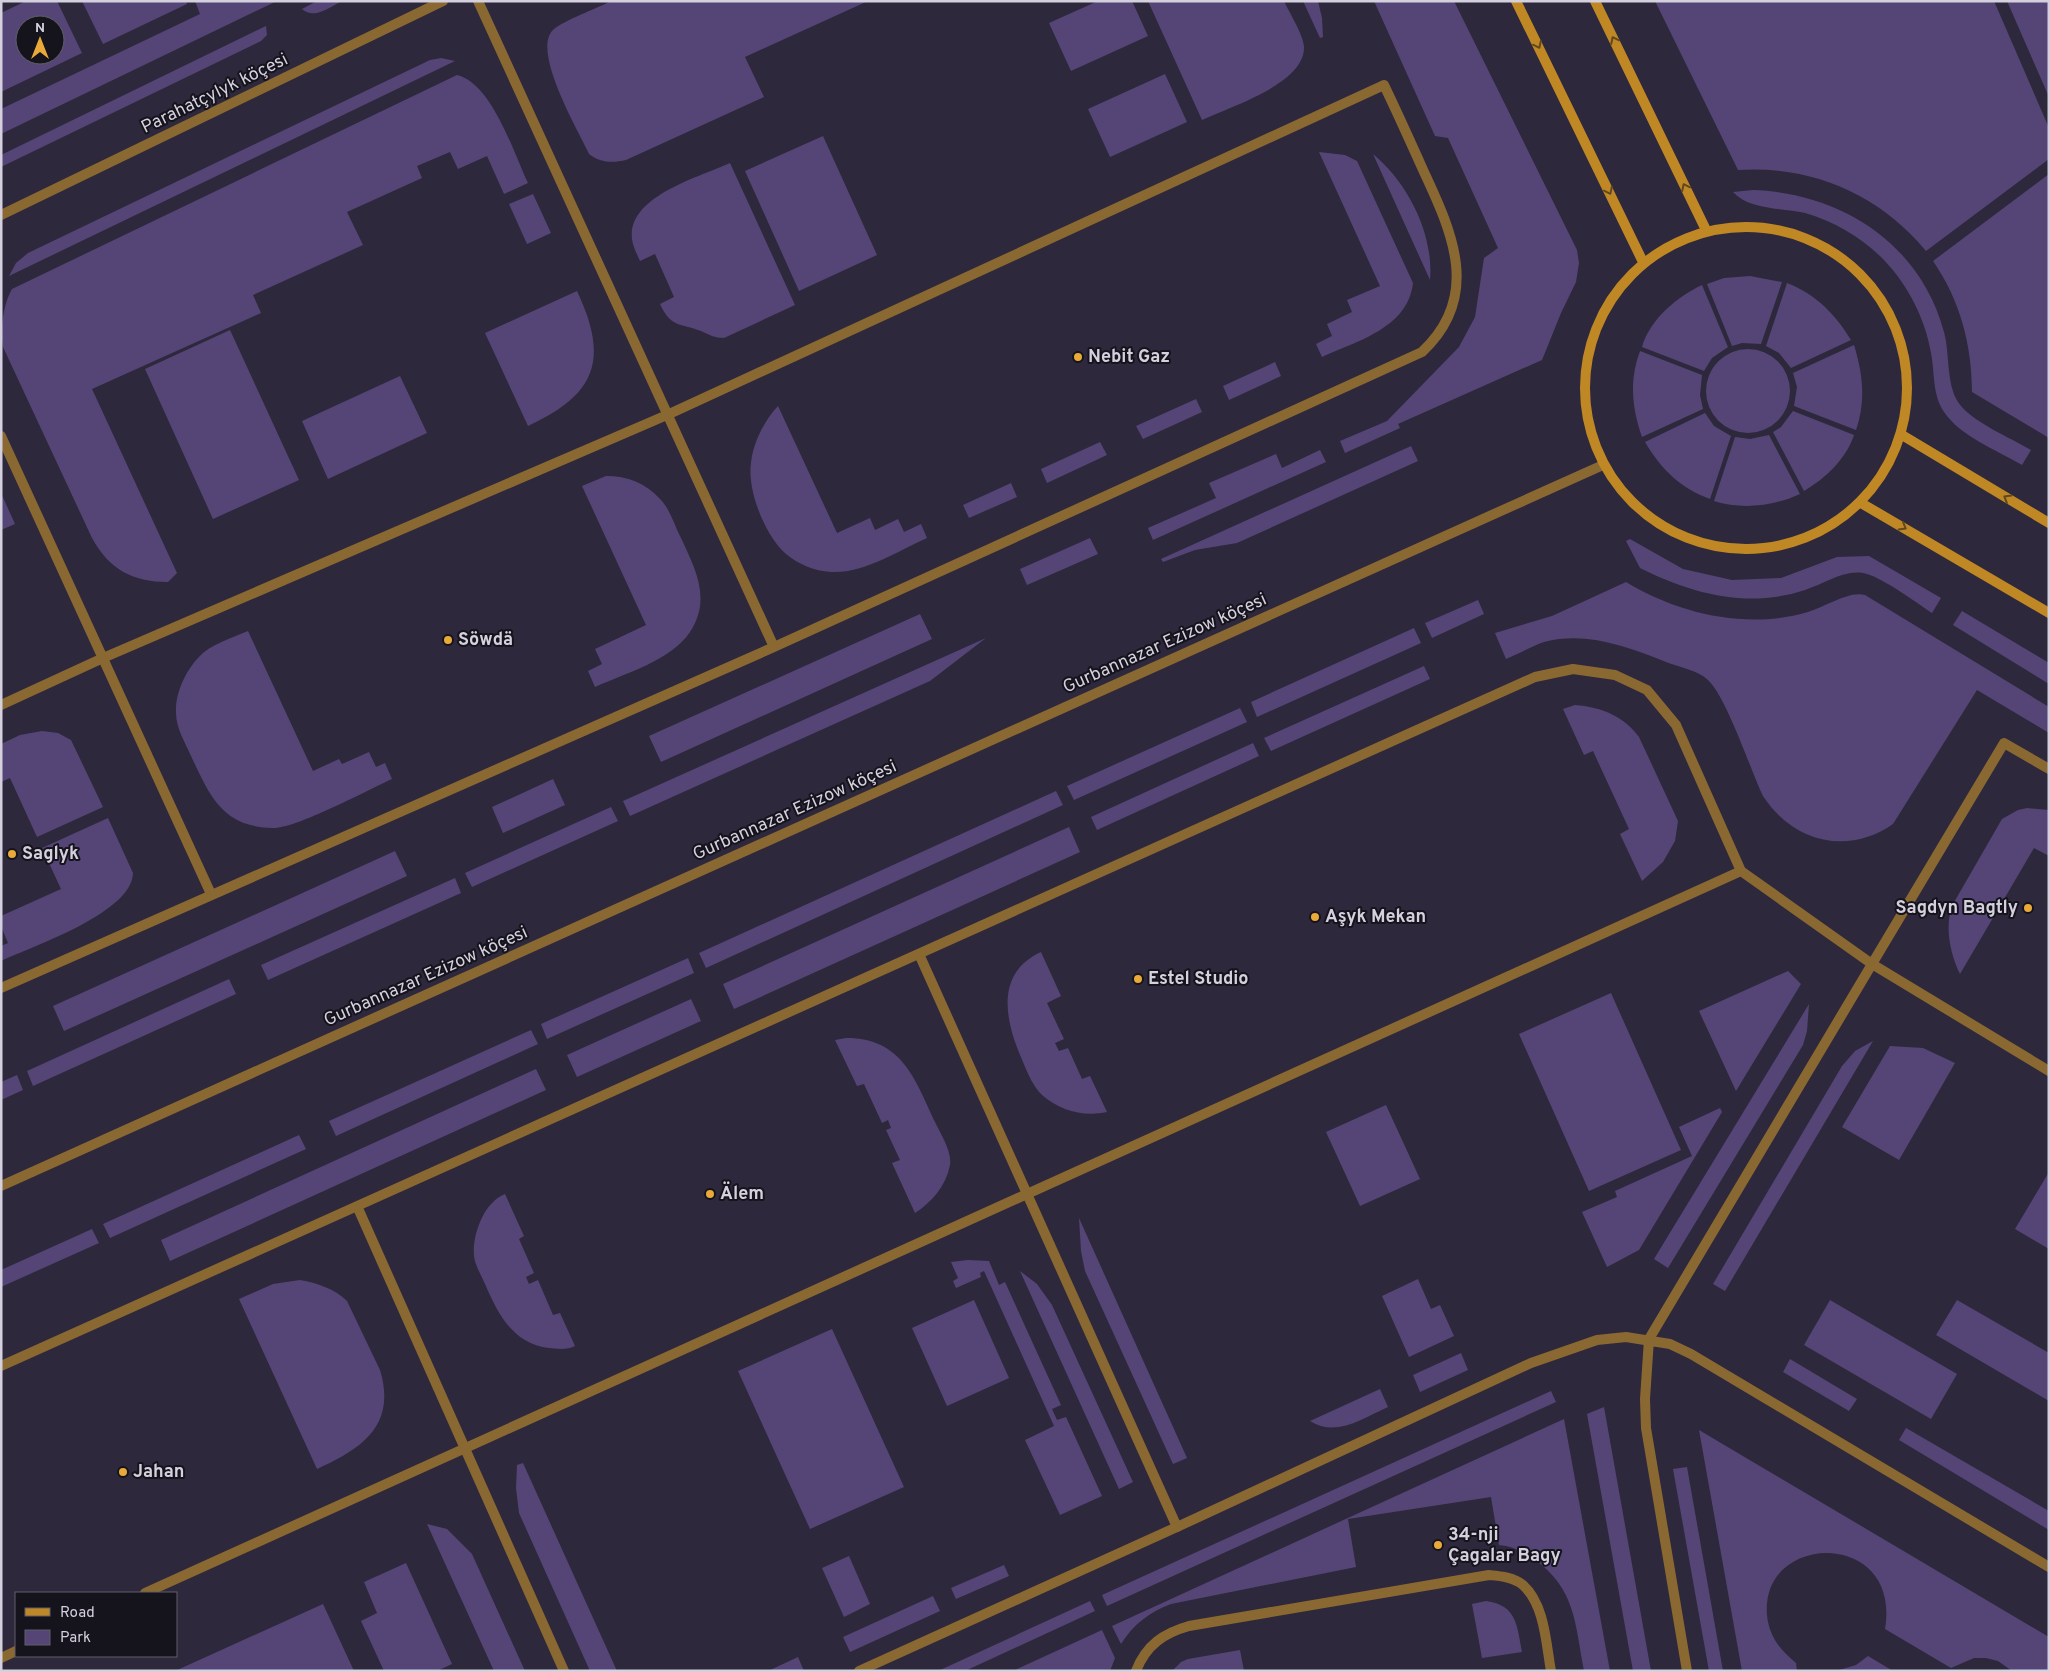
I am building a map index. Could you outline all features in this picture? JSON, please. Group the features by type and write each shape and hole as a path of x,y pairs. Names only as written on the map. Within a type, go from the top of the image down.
{"street":[{"name":"Parahatçylyk köçesi","path":"1,215 443,1"},
{"path":"478,1 774,647"},
{"path":"1516,1 1643,262"},
{"path":"1595,1 1706,230"},
{"path":"1,705 103,658 667,415 1384,85 1446,220 1456,260 1456,283 1450,314 1438,337 1422,352 774,647 1,988"},
{"path":"1750,226 1799,235 1843,258 1878,293 1901,337 1909,386 1902,435 1886,472 1861,503 1822,532 1776,547 1727,549 1680,536 1638,510 1602,465 1589,431 1584,386 1591,340 1610,299 1643,262 1669,245 1706,230 1750,226"},
{"path":"1902,435 2049,523"},
{"path":"1,436 211,894"},
{"name":"Gurbannazar Ezizow köçesi","path":"1,1186 1602,465"},
{"path":"1861,503 2049,613"},
{"path":"1,1366 1535,677 1573,669 1615,675 1647,690 1676,725 1741,871 1872,964 2049,1071"},
{"path":"1687,1671 1646,1428 1645,1399 1649,1339 2004,743 2049,769"},
{"path":"147,1592 1741,871"},
{"path":"919,954 1177,1528"},
{"path":"357,1206 564,1671"},
{"path":"860,1671 1177,1528 1531,1363 1597,1340 1626,1337 1649,1339 1670,1344 1691,1354 2049,1567"},
{"path":"1136,1671 1143,1655 1156,1640 1171,1631 1189,1626 1489,1575 1507,1577 1522,1584 1532,1596 1543,1625 1551,1671"},
{"path":"1,1658 15,1652"}],"green space":[{"path":"26,1 57,1 64,15 15,15 15,65 57,65 1,92 1,13"},
{"path":"82,1 186,1 187,4 103,44"},
{"path":"195,1 277,1 1,134 1,109 200,14"},
{"path":"317,1 342,1 317,13 307,12 302,9"},
{"path":"611,1 868,1 745,57 764,97 626,160 611,162 602,161 589,154 567,111 552,73 548,55 548,40 553,30 558,26"},
{"path":"1098,1 1132,1 1148,36 1071,71 1049,23"},
{"path":"1148,1 1284,1 1303,42 1304,47 1301,60 1292,72 1279,83 1246,101 1202,120"},
{"path":"1303,1 1318,1 1322,18 1323,37 1320,38"},
{"path":"1374,1 1454,1 1577,250 1579,263 1576,282 1542,360 1398,424 1400,428 1345,453 1340,441 1387,421 1459,347 1475,317 1484,258 1498,248 1448,138 1435,136"},
{"path":"1655,1 1994,1 2049,128 2049,159 1926,251 1887,214 1865,199 1842,187 1817,178 1792,173 1738,170"},
{"path":"2007,1 2049,1 2049,97"},
{"path":"65,18 82,53 65,61"},
{"path":"266,26 267,35 261,41 1,167 1,155"},
{"path":"441,58 455,61 9,276 16,263 28,253 430,60"},
{"path":"1165,74 1187,122 1110,157 1088,109"},
{"path":"457,75 470,81 481,91 491,105 509,138 528,183 504,194 487,156 458,169 450,152 417,166 422,178 347,212 363,245 253,295 261,313 92,389 177,573 168,582 155,581 133,576 114,566 92,538 3,347 3,318 6,302 12,289"},
{"path":"823,136 877,255 799,291 745,171"},
{"path":"1319,152 1345,155 1357,161 1413,283 1409,298 1402,311 1391,322 1379,331 1322,357 1316,344 1332,336 1327,324 1352,312 1347,300 1380,286"},
{"path":"1373,154 1397,179 1416,211 1428,245 1430,280"},
{"path":"730,163 795,305 721,338 677,323 668,317 660,304 674,297 655,254 640,261 632,239 634,224 641,211 653,200 684,182"},
{"path":"2049,174 2049,438 1972,392 1970,357 1963,324 1950,291 1933,261"},
{"path":"1753,190 1785,193 1817,201 1846,213 1872,229 1896,249 1916,273 1933,300 1944,332 1950,377 1958,402 1972,416 1991,429 2031,450 2022,465 1970,436 1951,421 1944,412 1937,398 1928,340 1920,315 1908,291 1883,259 1857,237 1816,216 1757,205 1740,198 1733,192"},
{"path":"533,194 551,233 527,244 509,204"},
{"path":"1750,276 1782,282 1761,344 1742,343 1732,346 1707,284 1724,278"},
{"path":"1787,283 1807,293 1824,306 1851,340 1791,368 1779,353 1766,346"},
{"path":"1702,285 1728,347 1712,358 1704,371 1642,347 1651,327 1658,318 1683,296"},
{"path":"577,291 593,336 594,355 590,372 582,387 569,401 551,414 528,426 485,333"},
{"path":"230,330 299,480 213,519 145,369"},
{"path":"1854,345 1860,366 1862,388 1861,409 1856,430 1794,406 1797,387 1793,373"},
{"path":"1748,349 1771,356 1783,368 1790,391 1783,414 1771,426 1748,433 1725,426 1713,414 1706,391 1713,368 1725,356"},
{"path":"1640,351 1702,375 1700,395 1703,409 1642,437 1636,416 1633,394 1634,373"},
{"path":"1275,362 1281,376 1229,400 1223,386"},
{"path":"400,376 427,433 328,479 302,421"},
{"path":"1196,399 1202,412 1143,439 1136,426"},
{"path":"778,406 837,533 870,518 875,530 898,519 904,532 921,524 927,538 868,566 843,572 812,569 786,554 771,536 759,512 750,474 752,455 757,440 764,425"},
{"path":"1793,411 1854,435 1846,452 1834,467 1804,491 1773,432 1781,427"},
{"path":"1705,413 1714,426 1731,436 1710,499 1689,489 1672,476 1658,461 1645,442"},
{"path":"1769,435 1800,494 1769,504 1747,506 1714,501 1735,437 1750,439"},
{"path":"1100,442 1107,455 1047,483 1041,469"},
{"path":"1411,446 1418,461 1237,543 1195,550 1163,562 1161,559"},
{"path":"1320,450 1326,462 1153,540 1148,528 1216,498 1209,483 1276,454 1282,468"},
{"path":"606,476 636,481 655,493 666,507 696,572 699,584 700,608 697,620 690,632 672,651 647,665 595,687 588,671 602,664 595,649 646,625 582,486"},
{"path":"1011,483 1017,497 969,518 963,505"},
{"path":"1,493 15,524 1,530"},
{"path":"1090,538 1098,554 1027,585 1020,569"},
{"path":"1630,539 1683,569 1732,580 1781,578 1837,557 1869,556 1941,598 1932,613 1898,590 1863,573 1841,575 1805,590 1784,596 1741,598 1721,596 1680,585 1640,568 1626,541"},
{"path":"1626,582 1668,603 1714,616 1738,619 1785,617 1815,610 1851,595 1865,595 2049,707 2049,733 1977,690 1893,824 1875,834 1858,840 1822,839 1805,834 1775,812 1763,796 1723,702 1708,680 1699,674 1622,646 1576,638 1544,642 1506,659 1495,633 1552,616"},
{"path":"1478,600 1484,614 1432,638 1425,623"},
{"path":"1962,611 2049,663 2049,684 1953,625"},
{"path":"920,614 932,639 661,762 649,736"},
{"path":"1414,628 1421,643 1257,717 1251,702"},
{"path":"248,631 313,771 339,759 342,764 369,752 376,767 385,763 392,779 314,816 283,827 256,826 241,822 220,807 205,784 181,735 176,719 177,698 185,677 203,653 222,642"},
{"path":"986,638 930,681 630,816 623,801"},
{"path":"1424,666 1430,679 1271,751 1264,738"},
{"path":"1575,705 1603,710 1619,718 1633,730 1639,737 1678,821 1675,841 1663,862 1642,881 1620,834 1629,829 1593,751 1584,755 1563,709"},
{"path":"1240,708 1247,722 1074,800 1067,786"},
{"path":"42,731 58,733 71,740 103,807 37,837 10,778 1,782 1,744 20,735"},
{"path":"1253,743 1259,756 1097,830 1091,817"},
{"path":"553,779 565,805 503,833 492,807"},
{"path":"1056,791 1063,805 706,968 699,953"},
{"path":"611,807 618,821 472,887 465,873"},
{"path":"2027,808 2049,810 2049,856 2034,848 1960,974 1953,958 1949,939 1950,912 1953,904 2002,819 2018,810"},
{"path":"108,818 133,873 128,888 116,902 79,926 1,961 1,946 8,943 1,926 1,916 61,889 42,848"},
{"path":"1069,827 1080,852 734,1009 723,984"},
{"path":"395,851 407,876 64,1031 53,1006"},
{"path":"455,878 461,893 268,980 261,965"},
{"path":"1041,952 1061,996 1047,1003 1064,1039 1055,1043 1059,1051 1068,1048 1082,1079 1090,1076 1107,1112 1081,1113 1064,1109 1049,1101 1031,1080 1023,1062 1012,1032 1009,1016 1010,986 1016,973 1026,961"},
{"path":"688,958 694,973 547,1039 541,1024"},
{"path":"1788,971 1801,984 1736,1091 1699,1011"},
{"path":"229,979 236,994 33,1086 27,1071"},
{"path":"1611,993 1681,1150 1589,1191 1519,1034"},
{"path":"691,999 701,1021 577,1077 567,1055"},
{"path":"1809,1004 1807,1031 1803,1045 1668,1268 1654,1259"},
{"path":"531,1030 538,1044 336,1136 329,1121"},
{"path":"846,1038 865,1040 881,1045 904,1064 921,1091 948,1149 950,1165 942,1187 927,1204 915,1213 892,1163 900,1160 886,1130 891,1128 888,1120 882,1123 864,1084 857,1086 835,1040"},
{"path":"1873,1041 1725,1291 1713,1284 1842,1066 1855,1051"},
{"path":"1890,1046 1923,1048 1955,1063 1899,1160 1842,1127"},
{"path":"536,1069 546,1090 170,1261 161,1240"},
{"path":"17,1075 23,1090 1,1100 1,1082"},
{"path":"1386,1105 1420,1179 1360,1206 1326,1132"},
{"path":"1720,1108 1722,1112 1639,1250 1607,1267 1582,1212 1617,1197 1615,1191 1692,1156 1679,1127"},
{"path":"299,1135 306,1149 110,1238 103,1224"},
{"path":"2049,1172 2049,1249 2015,1229"},
{"path":"505,1194 524,1236 519,1239 534,1273 526,1277 529,1284 538,1280 553,1315 560,1313 575,1346 566,1349 549,1348 526,1341 516,1334 508,1326 495,1306 478,1270 474,1256 477,1229 491,1204"},
{"path":"1079,1218 1187,1458 1173,1464 1085,1271 1081,1251"},
{"path":"92,1229 99,1243 1,1287 1,1270"},
{"path":"968,1260 989,1261 999,1285 1005,1282 1061,1405 1052,1409 1057,1420 1066,1417 1102,1496 1060,1515 1025,1440 1054,1426 984,1271 980,1273 981,1277 956,1288 953,1281 958,1278 951,1262"},
{"path":"1020,1271 1037,1284 1052,1305 1133,1482 1119,1489"},
{"path":"1418,1279 1431,1309 1440,1305 1454,1336 1409,1357 1382,1296"},
{"path":"300,1280 325,1287 347,1301 380,1370 384,1390 384,1406 379,1421 371,1433 361,1444 348,1453 317,1469 239,1299 273,1284"},
{"path":"974,1300 1009,1378 947,1406 912,1328"},
{"path":"1830,1300 1957,1374 1931,1419 1804,1345"},
{"path":"1957,1300 2049,1353 2049,1401 1936,1335"},
{"path":"832,1329 904,1487 810,1529 738,1371"},
{"path":"1461,1353 1468,1370 1420,1392 1413,1375"},
{"path":"1790,1359 1857,1399 1849,1411 1783,1372"},
{"path":"1380,1389 1388,1407 1359,1421 1330,1428 1310,1421"},
{"path":"1551,1391 1556,1402 1107,1606 1102,1595"},
{"path":"1604,1407 1651,1671 1633,1671 1587,1414"},
{"path":"1564,1419 1610,1671 1584,1671 1575,1623 1566,1595 1548,1570 1534,1559 1517,1550 1499,1545 1491,1497 1348,1519 1356,1567 1171,1604 1142,1620 1121,1644 1112,1626"},
{"path":"1906,1428 2049,1511 2049,1530 1899,1440"},
{"path":"1699,1430 2049,1637 2049,1671 2012,1671 1998,1661 1986,1658 1974,1658 1951,1668 1885,1629 1885,1596 1873,1573 1853,1558 1830,1553 1806,1556 1785,1568 1771,1587 1767,1615 1770,1630 1780,1648 1796,1663 1797,1671 1742,1671"},
{"path":"523,1463 617,1671 590,1671 519,1513 516,1488 517,1465"},
{"path":"1687,1467 1723,1671 1709,1671 1673,1469"},
{"path":"427,1524 447,1529 472,1554 525,1671 494,1671"},
{"path":"849,1556 870,1604 844,1617 822,1568"},
{"path":"406,1563 452,1664 437,1671 384,1671 361,1621 377,1613 364,1582"},
{"path":"1004,1565 1009,1576 956,1599 951,1588"},
{"path":"933,1596 940,1611 850,1652 843,1637"},
{"path":"1090,1601 1095,1611 965,1671 938,1671"},
{"path":"1486,1601 1496,1603 1510,1612 1517,1625 1522,1652 1482,1658 1472,1604"},
{"path":"323,1604 354,1671 175,1671"},
{"path":"1102,1630 1115,1658 1110,1671 1013,1671"},
{"path":"1240,1650 1244,1671 1172,1671 1181,1662 1188,1659"},
{"path":"1868,1656 1893,1671 1836,1671 1856,1665"},
{"path":"798,1657 804,1671 768,1671"}],"place":[{"name":"Nebit Gaz","path":"1078,357"},
{"name":"Söwdä","path":"448,640"},
{"name":"Saglyk","path":"12,854"},
{"name":"Sagdyn Bagtly","path":"2028,908"},
{"name":"Aşyk Mekan","path":"1315,917"},
{"name":"Estel Studio","path":"1138,979"},
{"name":"Älem","path":"710,1194"},
{"name":"Jahan","path":"123,1472"},
{"name":"34-nji Çagalar Bagy","path":"1438,1545"}]}
